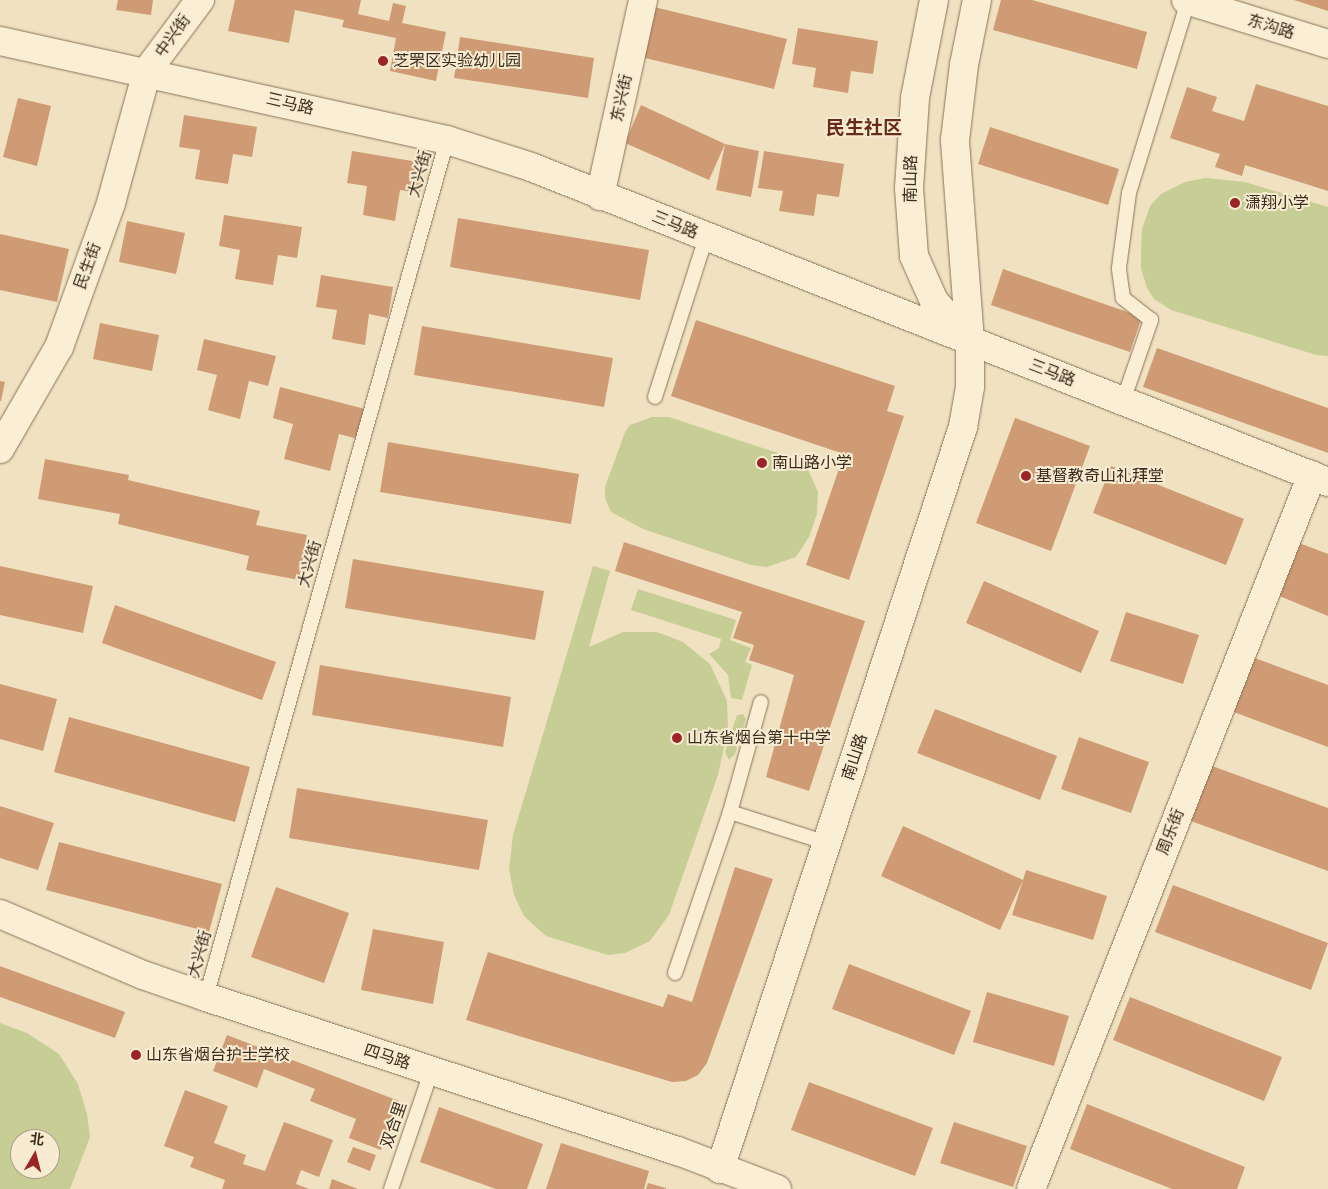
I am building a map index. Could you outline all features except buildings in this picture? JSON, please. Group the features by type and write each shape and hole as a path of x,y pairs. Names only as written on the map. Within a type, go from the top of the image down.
{"street":[{"name":"中兴街","path":"147,71 200,0"},
{"name":"东兴街","path":"600,196 643,0"},
{"name":"南山路","path":"934,0 915,98 909,188 914,256 934,301 970,341"},
{"name":"南山路","path":"724,1179 827,843 963,427 970,387 970,341 955,140 964,65 977,0"},
{"name":"东沟路","path":"1187,0 1328,44"},
{"name":"三马路","path":"0,41 147,71 448,140 531,167 600,196 1320,478"},
{"name":"民生街","path":"0,449 59,347 111,203 147,71"},
{"name":"周乐街","path":"1031,1189 1320,478"},
{"name":"四马路","path":"0,914 143,975 430,1072 678,1151 724,1179 777,1189"}],"lane":[{"path":"1123,401 1151,320 1123,298 1119,268 1129,193 1187,0"},
{"name":"大兴街","path":"206,997 448,140"},
{"path":"655,397 706,237"},
{"path":"675,973 730,812 761,702"},
{"path":"730,812 827,843"},
{"name":"双合里","path":"391,1189 430,1072"}],"green space":[{"path":"1205,178 1245,182 1328,207 1328,356 1316,355 1171,310 1154,299 1147,288 1141,269 1142,229 1150,206 1161,194 1185,182"},
{"path":"652,417 669,417 790,457 807,467 818,492 817,514 809,537 796,557 767,567 751,565 643,529 611,512 605,498 605,487 625,432 630,425"},
{"path":"593,566 610,571 589,647 623,632 656,632 668,636 683,642 710,664 727,701 728,728 718,775 669,915 650,941 625,953 608,955 546,936 524,916 514,895 509,869 513,835"},
{"path":"638,589 736,620 730,640 751,648 745,662 752,665 742,700 731,698 728,675 709,654 719,648 721,639 631,610"},
{"path":"743,714 746,719 735,754 729,760 725,752 737,715"},
{"path":"0,1023 27,1033 59,1054 78,1084 87,1114 90,1137 70,1189 0,1189"}],"place":[{"name":"芝罘区实验幼儿园","path":"383,61"},
{"name":"潇翔小学","path":"1235,203"},
{"name":"南山路小学","path":"762,463"},
{"name":"基督教奇山礼拜堂","path":"1026,476"},
{"name":"山东省烟台第十中学","path":"677,738"},
{"name":"山东省烟台护士学校","path":"136,1055"}],"district":[{"name":"民生社区","path":"864,129"}]}
